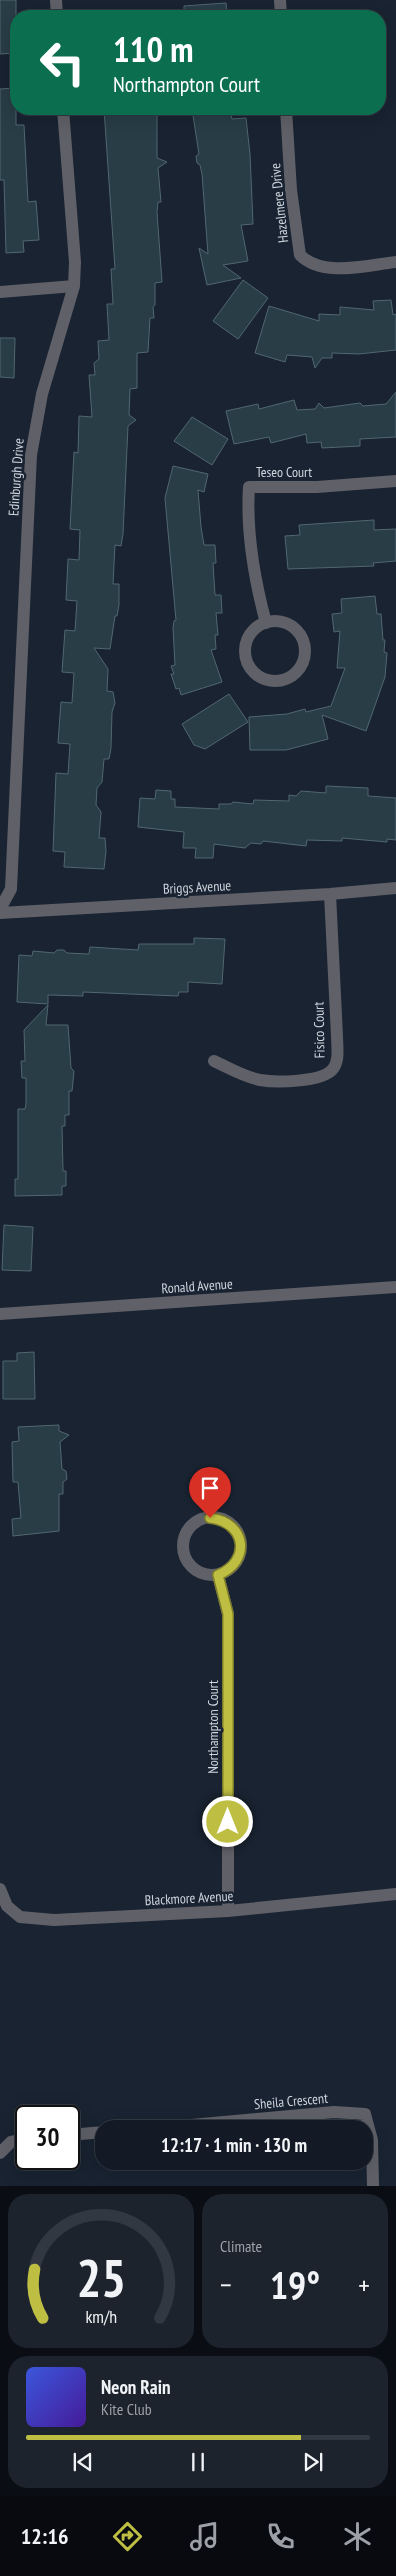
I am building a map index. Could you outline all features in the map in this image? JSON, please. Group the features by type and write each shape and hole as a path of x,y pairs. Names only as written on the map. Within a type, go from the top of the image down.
{"street":[{"name":"Edinburgh Drive","path":"0,911 11,889 32,455 42,394 74,286 75,262 63,115"},
{"name":"Hazelmere Drive","path":"286,115 291,190 300,255 307,262 318,266 337,268 396,262"},
{"path":"0,292 74,286"},
{"name":"Teseo Court","path":"266,623 256,584 247,516 249,487 317,487 396,481"},
{"path":"266,623 285,623 294,628 304,645 302,664 288,678 269,680 252,671 247,662 246,643 250,634 266,623"},
{"name":"Briggs Avenue","path":"0,911 330,894 396,888"},
{"name":"Fisico Court","path":"214,1061 245,1076 262,1080 302,1080 323,1076 333,1069 337,1056 337,1036 330,894"},
{"name":"Ronald Avenue","path":"0,1314 396,1287"},
{"path":"210,1518 228,1523 239,1538 239,1557 227,1571 218,1575 199,1572 186,1559 183,1550 186,1532 201,1520 210,1518"},
{"name":"Northampton Court","path":"218,1575 228,1614 228,1911"},
{"name":"Blackmore Avenue","path":"0,1889 7,1906 20,1917 30,1920 228,1911 396,1894"},
{"name":"Sheila Crescent","path":"246,2120 334,2112 365,2114 367,2120"},
{"path":"80,2134 95,2133"},
{"path":"0,2153 11,2142 15,2141"},
{"name":"Sheila Crescent","path":"373,2170 373,2186"}],"building":[{"path":"0,0 16,0 16,10 10,10 10,53 0,54"},
{"path":"226,3 227,10 184,10 184,6"},
{"path":"10,88 10,115 16,115 16,125 24,125 28,202 36,201 39,240 23,241 24,252 6,253 4,180 0,180 0,89"},
{"path":"104,115 157,115 157,158 167,162 158,168 161,202 158,202 157,212 162,282 155,283 154,318 150,318 148,352 137,353 137,388 130,389 129,415 136,420 128,426 123,534 121,546 115,545 113,584 119,584 117,616 115,616 110,649 94,648 108,669 107,691 113,692 115,703 112,712 109,759 104,759 102,782 97,788 96,805 101,812 99,838 105,838 104,869 64,867 65,852 53,851 56,773 68,774 70,744 58,743 61,702 72,703 74,673 62,672 65,630 75,631 77,601 66,600 68,559 79,560 80,530 70,529 74,452 78,453 79,416 92,417 89,375 95,375 94,363 99,359 98,341 109,340 107,304 113,304 111,269 115,269"},
{"path":"193,115 231,115 232,119 246,118 250,154 253,224 241,225 248,261 223,265 241,278 207,285 199,248 208,254 202,174 196,156 199,154"},
{"path":"243,280 268,298 238,339 213,321"},
{"path":"391,300 393,315 396,314 396,350 359,354 332,353 332,358 322,358 315,368 312,357 287,355 285,362 255,353 269,306 319,321 319,314 340,315 340,307 374,310 373,301"},
{"path":"0,338 15,338 14,378 0,377"},
{"path":"396,392 396,437 360,439 360,446 322,448 321,442 307,443 306,434 271,443 269,437 234,444 226,411 258,404 259,409 294,400 297,410 315,409 319,403 324,408 360,403 363,406 386,404"},
{"path":"192,417 228,439 212,465 174,441"},
{"path":"173,466 208,474 204,492 198,490 201,527 204,545 215,545 216,563 213,563 215,595 221,595 222,613 216,613 218,635 215,635 216,649 211,650 222,682 181,695 179,688 176,689 171,674 174,674 171,666 175,665 173,628 174,621 176,620 165,498"},
{"path":"374,520 374,530 396,529 396,561 373,563 374,566 288,569 285,536 300,535 299,525"},
{"path":"375,596 377,614 381,614 383,640 385,640 384,652 387,653 385,677 366,731 322,715 328,739 286,750 250,750 249,717 287,714 305,709 306,712 331,706 345,668 337,668 340,631 334,632 332,614 342,613 341,599"},
{"path":"229,694 248,722 205,749 194,745 182,724"},
{"path":"326,786 368,788 368,796 396,798 396,840 387,839 387,842 342,838 342,841 307,840 306,846 263,841 261,844 251,843 245,848 214,844 213,858 195,858 196,848 183,848 184,832 138,827 140,798 155,799 156,790 171,791 171,799 175,799 175,807 219,809 219,804 231,804 233,802 253,804 254,800 289,801 289,795 296,796 301,791 326,793"},
{"path":"194,938 225,939 222,984 188,982 188,992 179,992 178,996 83,992 83,996 48,995 48,1004 17,1002 19,955 32,956 33,951 54,953 57,950 64,950 67,953 89,954 90,947 138,950 139,944 194,944"},
{"path":"48,1005 46,1025 68,1025 71,1068 74,1071 72,1091 69,1091 69,1115 65,1115 65,1126 62,1126 63,1171 66,1171 66,1186 62,1186 62,1195 15,1196 15,1179 18,1179 18,1109 25,1109 26,1104 26,1078 22,1078 21,1061 25,1061 24,1030"},
{"path":"4,1225 33,1227 31,1271 2,1270"},
{"path":"34,1352 35,1399 3,1399 3,1361 17,1361 17,1353"},
{"path":"59,1425 59,1431 69,1435 60,1442 62,1469 66,1471 67,1479 63,1482 63,1494 59,1494 59,1531 13,1536 12,1519 21,1518 18,1482 13,1482 12,1442 19,1441 18,1427"}],"route":[{"path":"210,1518 220,1519 235,1529 241,1547 239,1557 234,1565 218,1575 224,1591 228,1614 228,1822"}]}
